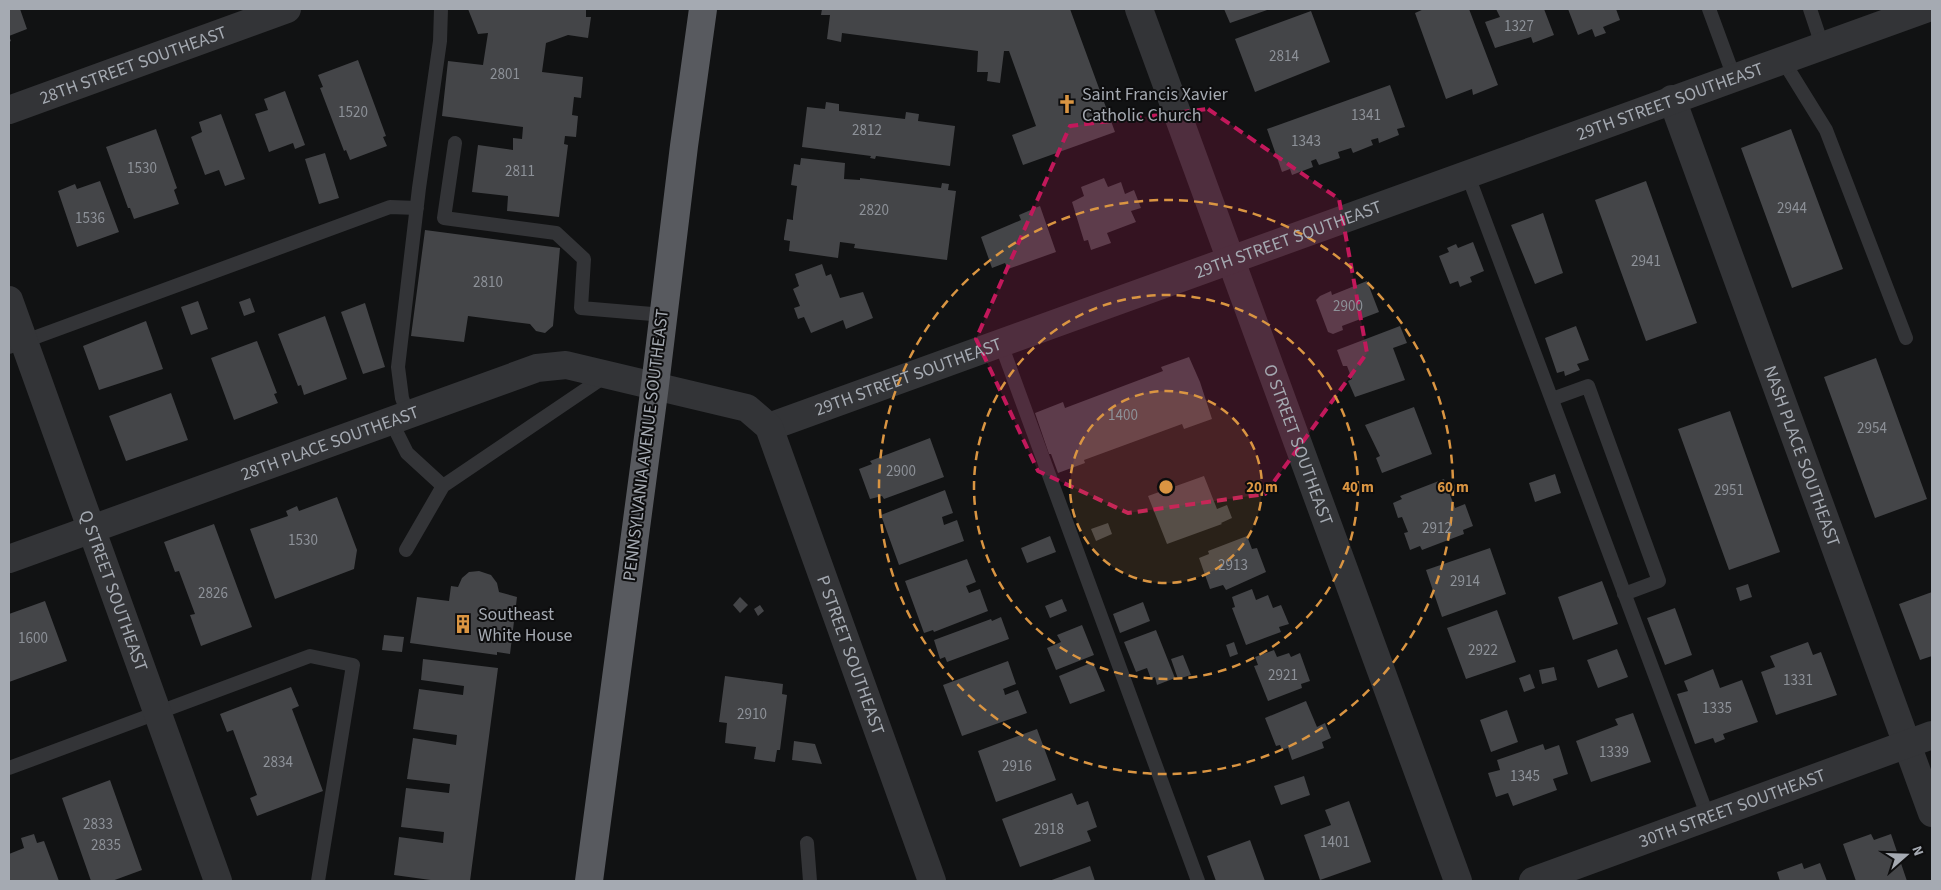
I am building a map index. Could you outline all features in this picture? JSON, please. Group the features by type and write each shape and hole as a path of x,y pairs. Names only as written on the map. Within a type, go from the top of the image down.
{"highway":[{"name":"PENNSYLVANIA AVENUE SOUTHEAST","path":"589,881 703,9"}],"street":[{"name":"28TH STREET SOUTHEAST","path":"9,110 287,9"},
{"name":"O STREET SOUTHEAST","path":"1139,9 1458,881"},
{"name":"29TH STREET SOUTHEAST","path":"769,428 1782,59 1925,9"},
{"name":"NASH PLACE SOUTHEAST","path":"1672,99 1920,740 1932,813"},
{"name":"Q STREET SOUTHEAST","path":"9,300 16,345 92,528 218,881"},
{"name":"28TH PLACE SOUTHEAST","path":"9,559 537,368 566,365 655,385"},
{"path":"655,385 748,408 769,428"},
{"name":"P STREET SOUTHEAST","path":"769,428 932,881"},
{"name":"30TH STREET SOUTHEAST","path":"1533,881 1920,740"}],"lane":[{"path":"441,9 440,42 417,208 398,368 402,398 399,418 407,453 443,486"},
{"path":"1710,9 1734,77"},
{"path":"1810,9 1822,45"},
{"path":"1782,59 1826,130 1906,338"},
{"path":"455,142 444,218 556,233 584,259 581,308 664,315"},
{"path":"1468,173 1708,817"},
{"path":"16,345 390,207 417,208"},
{"path":"1001,344 1198,881"},
{"path":"406,550 443,486 608,374"},
{"path":"1552,399 1588,386 1659,581 1624,594"},
{"path":"9,768 159,714 310,656 353,665 318,881"},
{"path":"807,843 810,881"}],"highlighted area":[{"path":"1208,109 1339,199 1367,353 1265,494 1128,513 1038,471 976,339 1070,126"}],"building":[{"path":"9,9 20,9 27,29 9,36"},
{"path":"468,9 586,9 586,17 591,17 588,38 568,35 546,43 542,72 583,77 581,98 574,97 572,115 578,116 576,137 565,136 564,144 568,145 559,217 507,211 508,196 472,192 478,145 513,150 513,138 522,139 523,127 442,116 448,61 483,65 488,33 478,34"},
{"name":"Saint Francis Xavier Catholic Church","path":"822,9 1070,9 1115,132 1023,165 1012,135 1036,126 1009,51 1004,51 1000,83 987,81 988,72 977,72 978,51 842,33 841,42 827,39 830,15 821,15"},
{"path":"1224,9 1270,9 1230,23"},
{"path":"1424,9 1469,9 1498,85 1473,95 1472,89 1446,99 1415,13"},
{"path":"1496,9 1544,9 1554,35 1533,43 1531,37 1495,48 1485,22 1500,17"},
{"path":"1568,9 1616,9 1620,20 1603,27 1606,33 1595,37 1592,29 1578,35"},
{"path":"1311,11 1330,62 1255,92 1235,39"},
{"path":"358,60 386,136 383,137 387,146 350,160 346,150 344,151 320,88 323,87 318,75"},
{"path":"1390,85 1405,127 1397,129 1399,135 1379,143 1378,138 1371,140 1373,145 1353,153 1351,148 1338,152 1340,158 1319,165 1316,159 1311,161 1313,167 1292,175 1290,169 1282,172 1267,129"},
{"path":"285,91 305,145 295,149 293,143 269,152 255,114 268,110 264,99"},
{"path":"826,102 839,104 839,111 905,119 906,112 919,114 918,121 955,126 950,166 876,156 875,159 870,158 871,156 802,147 807,107 825,109"},
{"path":"221,114 245,179 225,186 219,170 205,175 191,137 202,132 199,122"},
{"path":"156,129 177,188 174,190 179,204 134,219 130,208 128,208 106,147"},
{"path":"1791,129 1843,269 1792,288 1741,148"},
{"path":"325,153 339,198 319,204 305,159"},
{"path":"801,158 845,163 844,179 860,180 860,178 941,188 942,183 949,184 948,190 956,191 947,260 854,248 855,244 840,242 838,258 789,251 790,241 784,240 784,238 787,219 793,220 797,186 791,185 794,164 800,165"},
{"path":"1104,178 1108,187 1121,182 1125,194 1134,190 1141,208 1131,211 1136,222 1107,233 1111,243 1091,250 1088,240 1084,241 1072,202 1084,196 1081,187"},
{"path":"100,181 119,232 77,247 58,191 75,184 77,189"},
{"path":"1646,181 1697,323 1646,341 1595,200"},
{"path":"1040,206 1056,252 1008,269 1005,263 992,268 981,237 1021,220 1019,215"},
{"path":"1543,213 1563,273 1535,284 1511,225"},
{"path":"425,230 560,248 553,326 545,333 536,331 530,324 468,316 464,342 411,336"},
{"path":"1473,242 1484,271 1470,277 1472,282 1460,287 1458,281 1450,284 1439,256 1449,252 1447,248 1456,244 1458,248"},
{"path":"822,264 826,276 831,274 840,298 863,292 873,318 846,329 843,320 811,333 804,317 798,319 794,308 800,306 793,289 799,286 795,274"},
{"path":"1367,281 1379,312 1342,326 1343,330 1333,334 1328,332 1316,300 1331,291 1332,295"},
{"path":"250,298 255,312 244,316 239,302"},
{"path":"198,301 208,329 191,335 181,307"},
{"path":"365,303 385,367 363,374 341,312"},
{"path":"325,316 347,379 304,395 301,385 298,386 278,334"},
{"path":"146,321 163,369 99,390 83,346"},
{"path":"1400,326 1407,343 1393,348 1405,380 1355,397 1348,381 1352,379 1347,366 1343,366 1337,350"},
{"path":"1576,326 1589,360 1577,364 1580,370 1565,376 1564,371 1557,373 1545,338"},
{"path":"257,341 277,393 274,394 278,403 234,420 211,358"},
{"path":"1189,357 1200,382 1212,419 1184,429 1182,424 1084,460 1085,463 1058,473 1051,454 1049,454 1035,413 1063,402 1065,408 1163,371 1161,367"},
{"path":"1876,358 1927,499 1875,518 1824,377"},
{"path":"171,393 188,440 126,461 109,416"},
{"path":"1414,407 1432,454 1382,473 1376,458 1380,456 1365,425"},
{"path":"1730,411 1780,552 1729,570 1678,429"},
{"path":"930,438 944,477 884,499 882,496 870,499 859,469 872,464 870,461"},
{"path":"1555,474 1561,493 1535,502 1529,483"},
{"path":"1204,476 1217,509 1227,505 1232,518 1222,524 1167,544 1148,496"},
{"path":"1444,479 1455,508 1465,504 1473,526 1463,530 1464,534 1422,550 1420,546 1410,550 1404,533 1408,532 1402,517 1398,518 1393,503 1402,499 1400,496"},
{"path":"945,490 953,513 942,517 944,525 957,520 964,541 899,565 881,515"},
{"path":"337,497 357,550 354,569 275,599 250,529 288,516 286,511 297,506 299,511"},
{"path":"1108,523 1112,534 1096,541 1091,529"},
{"path":"214,524 252,627 201,646 190,615 195,614 179,571 175,572 164,542"},
{"path":"1050,536 1056,552 1027,563 1021,548"},
{"path":"1247,536 1252,549 1257,548 1266,572 1226,590 1223,585 1210,589 1199,558 1209,554 1208,551"},
{"path":"1490,548 1506,594 1442,617 1426,570"},
{"path":"967,559 976,582 966,586 969,593 980,589 988,611 934,632 933,630 924,633 905,581"},
{"name":"Southeast White House","path":"479,571 491,575 497,583 499,592 517,597 510,654 497,652 497,655 410,643 417,597 449,601 451,586 458,587 462,578 469,572"},
{"path":"1602,581 1618,624 1573,640 1558,597"},
{"path":"1748,584 1752,597 1740,601 1736,588"},
{"path":"1252,589 1256,600 1268,595 1273,608 1281,605 1289,624 1279,627 1281,632 1246,645 1232,608 1235,607 1232,597"},
{"path":"1932,592 1932,656 1920,660 1899,604"},
{"path":"740,597 748,605 740,613 733,605"},
{"path":"1062,599 1067,611 1050,618 1045,606"},
{"path":"45,601 67,661 9,682 9,614"},
{"path":"1143,602 1150,621 1120,633 1113,614"},
{"path":"760,605 764,611 758,616 754,609"},
{"path":"1675,608 1692,655 1665,665 1647,618"},
{"path":"1497,610 1516,662 1466,679 1447,628"},
{"path":"1001,617 1009,639 947,662 945,657 940,659 934,640"},
{"path":"1082,625 1094,655 1056,670 1047,648 1061,642 1057,635"},
{"path":"1156,630 1175,678 1157,685 1155,677 1151,679 1147,668 1136,672 1124,642"},
{"path":"384,635 404,637 402,652 382,650"},
{"path":"1234,642 1238,654 1230,657 1226,645"},
{"path":"1808,642 1813,655 1821,652 1837,695 1776,715 1761,672 1775,667 1770,656"},
{"path":"1617,649 1628,677 1598,688 1587,660"},
{"path":"1274,650 1277,657 1289,653 1291,657 1300,653 1310,681 1301,684 1302,688 1268,701 1254,666 1258,665 1255,657"},
{"path":"1183,655 1191,675 1178,679 1171,659"},
{"path":"423,659 498,668 470,881 438,881 394,875 399,837 443,843 444,832 401,827 406,788 449,793 450,784 407,779 413,738 456,745 457,735 413,729 419,689 463,695 464,686 421,680"},
{"path":"1008,661 1016,684 1003,689 1005,695 1018,690 1027,713 962,736 943,685"},
{"path":"1093,662 1105,691 1070,704 1059,676"},
{"path":"1554,667 1557,680 1542,684 1539,670"},
{"path":"1713,669 1720,688 1742,680 1758,722 1723,734 1725,739 1715,743 1713,738 1695,744 1677,694 1688,691 1684,681"},
{"path":"1530,674 1535,688 1524,692 1519,678"},
{"path":"725,676 783,684 782,694 787,695 780,750 777,750 775,762 754,759 756,747 725,743 727,723 719,722"},
{"path":"291,687 299,706 292,709 323,791 257,816 250,798 257,795 233,730 227,732 220,714"},
{"path":"1306,701 1317,727 1325,723 1331,738 1322,742 1324,748 1292,760 1288,748 1282,750 1280,745 1276,746 1265,718"},
{"path":"1507,710 1518,742 1491,752 1480,720"},
{"path":"1633,713 1651,762 1591,782 1576,741 1618,725 1615,719"},
{"path":"1037,729 1056,780 996,802 978,751"},
{"path":"794,741 815,744 822,764 792,760"},
{"path":"1543,744 1545,750 1559,745 1568,774 1553,779 1557,790 1513,806 1508,793 1496,797 1488,773 1500,770 1497,760"},
{"path":"1304,776 1310,795 1281,805 1274,786"},
{"path":"110,780 142,870 112,881 91,881 62,798"},
{"path":"1072,793 1077,805 1088,801 1097,827 1087,831 1091,841 1020,867 1002,819"},
{"path":"1349,801 1371,862 1320,880 1304,835 1331,825 1325,810"},
{"path":"34,834 37,843 44,841 59,881 9,881 9,854 24,848 21,838"},
{"path":"1871,834 1874,840 1891,834 1907,881 1856,881 1843,844"},
{"path":"1250,840 1265,881 1216,881 1207,856"},
{"path":"1802,863 1804,869 1820,863 1827,881 1780,881 1777,872"},
{"path":"1090,866 1095,881 1049,881"}],"place":[{"name":"Saint Francis Xavier Catholic Church","path":"1067,104"},
{"name":"Southeast White House","path":"463,624"}]}
